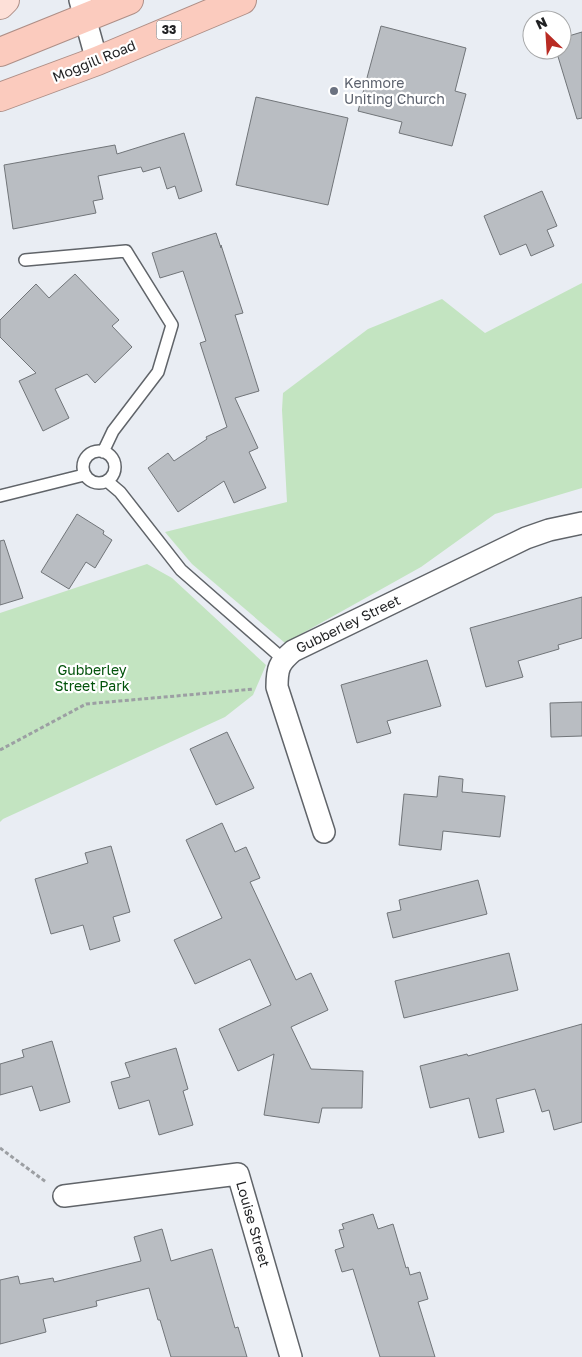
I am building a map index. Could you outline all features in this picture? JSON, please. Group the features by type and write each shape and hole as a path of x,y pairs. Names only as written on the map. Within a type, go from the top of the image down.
{"highway":[{"path":"0,52 82,9 129,0"},
{"name":"Moggill Road","path":"0,97 97,61 242,0"}],"main road":[{"path":"0,5 5,0"}],"street":[{"path":"82,9 97,61"},
{"name":"Gubberley Street","path":"324,832 277,687 277,672 283,659 293,651 526,538 549,530 582,523"},
{"name":"Louise Street","path":"64,1196 238,1174 291,1357"}],"lane":[{"path":"25,260 126,251 172,325 158,372 113,431 103,452"},
{"path":"96,451 110,456 115,465 114,474 108,481 103,483 94,483 84,475 83,463 86,458 96,451"},
{"path":"0,496 84,475"},
{"path":"108,481 120,492 181,570 283,659"}],"path":[{"path":"0,750 86,704 277,687"},
{"path":"0,1148 64,1196"}],"green space":[{"path":"582,283 582,488 495,514 421,567 285,643 192,564 165,532 287,502 282,410 283,393 368,329 442,299 485,333"},
{"name":"Gubberley Street Park","path":"147,564 172,578 266,665 253,695 225,717 0,822 0,613"}],"building":[{"path":"381,26 466,48 455,91 466,94 452,146 399,133 402,122 358,111"},
{"path":"582,32 582,118 577,119 559,60 572,60 572,35"},
{"path":"256,97 348,118 328,205 236,185"},
{"path":"184,133 202,191 179,199 175,186 167,189 160,167 143,172 141,167 98,176 103,199 93,201 96,213 13,229 4,165 115,145 117,154"},
{"path":"542,191 557,226 547,230 554,246 531,256 526,244 500,255 484,216"},
{"path":"216,233 243,313 235,315 259,391 235,398 258,448 249,452 266,488 234,503 224,481 178,512 148,468 168,453 174,461 207,439 206,437 227,427 200,343 206,341 183,271 160,278 152,253"},
{"path":"75,274 119,320 112,326 132,347 95,383 87,374 55,389 69,418 43,431 19,381 36,373 0,337 0,320 36,284 49,298"},
{"path":"77,514 104,531 103,534 112,540 95,568 86,562 69,589 41,572"},
{"path":"4,540 23,598 0,605 0,541"},
{"path":"582,597 582,638 558,645 559,649 518,661 523,677 486,687 470,628"},
{"path":"427,660 441,706 387,721 391,733 357,743 341,685"},
{"path":"582,702 582,736 551,737 550,703"},
{"path":"227,732 254,788 216,805 190,749"},
{"path":"439,776 463,779 462,792 505,796 500,837 443,831 441,850 399,845 404,794 437,797"},
{"path":"222,823 235,852 246,847 260,878 250,882 296,980 311,973 328,1010 291,1027 311,1069 363,1071 362,1108 322,1108 319,1123 264,1115 274,1054 238,1071 219,1029 271,1005 250,959 195,984 174,940 222,918 186,840"},
{"path":"111,846 130,912 113,917 120,941 90,950 83,925 51,934 35,879 88,863 85,853"},
{"path":"478,880 487,914 393,938 387,913 401,910 399,900"},
{"path":"509,953 518,990 404,1018 395,981"},
{"path":"582,1024 582,1122 554,1130 549,1110 542,1112 535,1089 496,1099 504,1132 479,1138 469,1098 430,1108 420,1066 467,1054 468,1056"},
{"path":"52,1041 70,1102 40,1111 32,1086 0,1095 0,1064 24,1057 22,1050"},
{"path":"176,1048 188,1089 183,1091 193,1125 159,1135 149,1100 119,1109 111,1082 130,1077 125,1063"},
{"path":"373,1214 378,1229 393,1224 406,1268 408,1267 410,1275 420,1272 428,1299 418,1302 435,1357 380,1357 353,1269 342,1272 335,1250 344,1247 339,1230 344,1229 342,1224"},
{"path":"162,1229 171,1261 212,1249 235,1328 238,1327 247,1357 171,1357 149,1288 96,1301 97,1306 43,1319 46,1332 0,1344 0,1280 18,1276 20,1284 53,1278 54,1282 141,1261 134,1237"}],"place":[{"name":"Kenmore Uniting Church","path":"334,91"}]}
